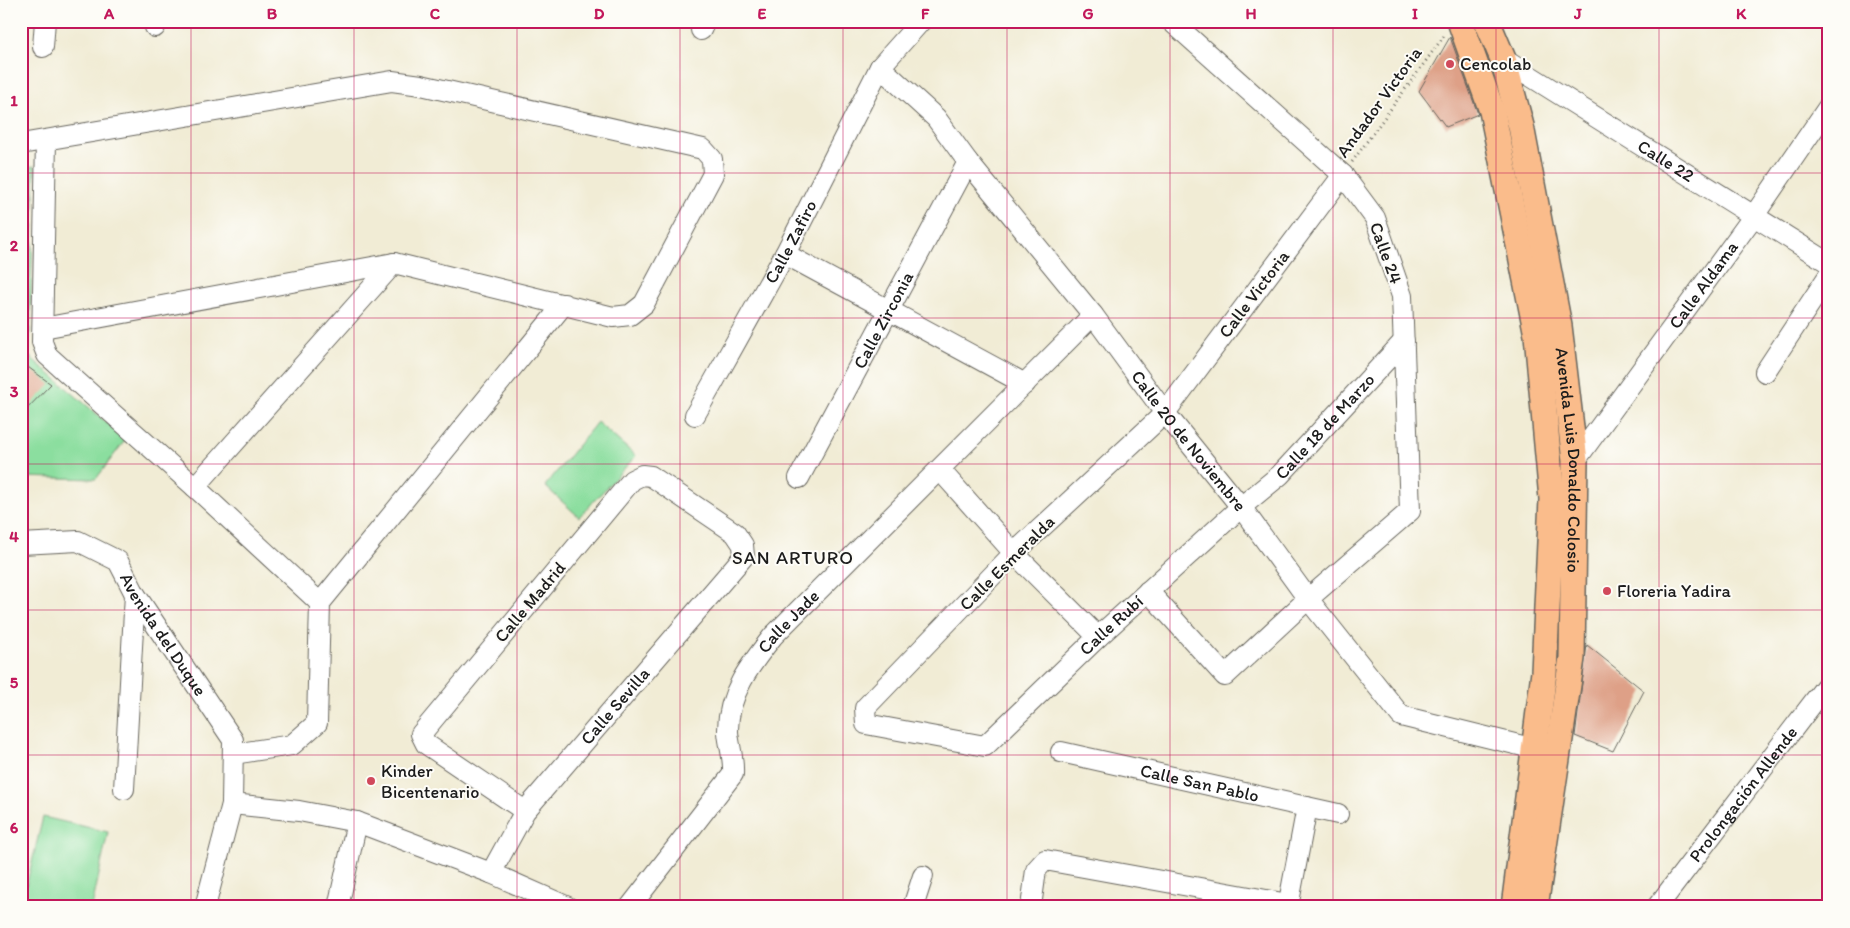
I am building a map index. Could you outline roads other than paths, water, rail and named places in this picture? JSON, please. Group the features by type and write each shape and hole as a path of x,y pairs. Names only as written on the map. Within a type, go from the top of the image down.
{"main road":[{"name":"Avenida Luis Donaldo Colosio","path":"1486,21 1503,59 1520,126 1559,326 1575,462 1572,658 1535,907"},
{"name":"Avenida Luis Donaldo Colosio","path":"1455,25 1492,111 1537,335 1552,499 1544,672 1514,907"}],"street":[{"path":"43,47 46,21"},
{"name":"Calle Zafiro","path":"695,415 785,254 880,67 921,21"},
{"name":"Calle 24","path":"1171,21 1343,175 1375,218 1402,296 1410,511 1308,599"},
{"name":"Calle 22","path":"1503,59 1752,217 1829,263"},
{"name":"Calle 20 de Noviembre","path":"880,67 936,118 968,162 1093,316 1165,413 1241,507 1308,599 1402,716 1535,749"},
{"path":"21,144 392,81 421,85 703,149 712,159 713,174 644,304 630,315 613,318 564,304 394,263 43,328"},
{"name":"Calle Aldama","path":"1575,462 1752,217 1829,106"},
{"path":"46,140 42,342 47,355 195,487 320,603"},
{"name":"Calle Zirconia","path":"799,478 968,162"},
{"name":"Calle Victoria","path":"1165,413 1343,175"},
{"path":"785,254 889,308 1025,384"},
{"path":"195,487 394,263"},
{"path":"1766,372 1829,274"},
{"path":"205,907 232,804 233,747 292,746 316,723 320,603 564,304"},
{"name":"Calle Jade","path":"630,907 733,774 734,756 728,733 730,707 746,670 773,636 1093,316"},
{"name":"Calle 18 de Marzo","path":"1241,507 1280,475 1404,341"},
{"name":"Calle Esmeralda","path":"985,746 866,724 865,708 1014,553 1165,413"},
{"path":"940,470 1014,553 1098,637"},
{"name":"Calle Sevilla","path":"491,873 526,811 744,556 743,545 735,533 650,476 642,475"},
{"name":"Calle Madrid","path":"526,811 426,744 421,734 632,480 642,475"},
{"name":"Calle Rubí","path":"985,746 1098,637 1241,507"},
{"name":"Avenida del Duque","path":"21,544 78,541 118,561 135,594 233,747"},
{"path":"1148,591 1225,676 1308,599"},
{"path":"124,789 135,594"},
{"name":"Prolongación Allende","path":"1657,907 1829,682"},
{"name":"Calle San Pablo","path":"1062,752 1338,814"},
{"path":"232,804 299,811 357,822 491,873 559,905"},
{"path":"1031,907 1036,870 1046,860 1288,905 1307,807"},
{"path":"338,907 357,822"},
{"path":"913,907 923,876"}],"place":[{"name":"Cencolab","path":"1450,64"},
{"name":"Floreria Yadira","path":"1607,591"},
{"name":"Kinder Bicentenario","path":"371,781"}],"district":[{"name":"SAN ARTURO","path":"793,557"}]}
